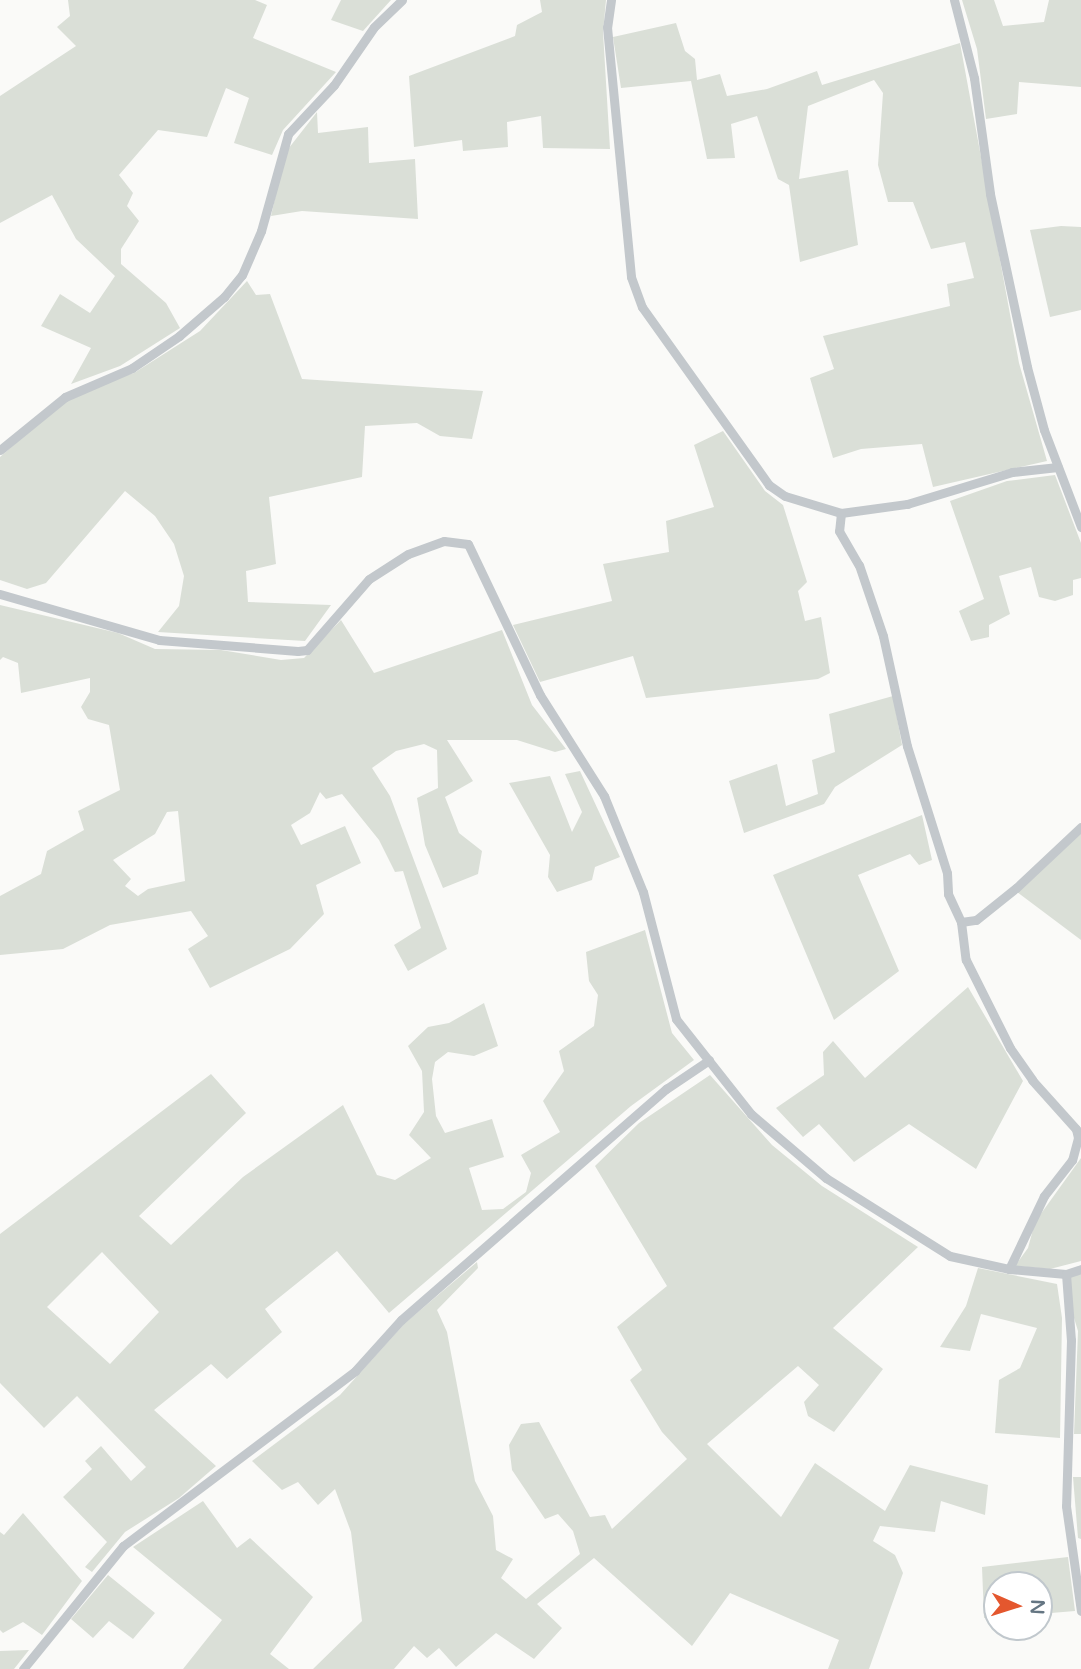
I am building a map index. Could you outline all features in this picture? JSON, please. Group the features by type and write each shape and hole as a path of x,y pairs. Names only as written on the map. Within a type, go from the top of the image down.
{"street":[{"path":"0,450 65,397 132,368 179,336 224,297 242,275 261,231 288,134 334,85 374,27 402,0"},
{"path":"611,0 607,27 631,277 642,307 769,485 785,496 809,500 841,513 907,504 1012,472 1058,467"},
{"path":"954,0 974,78 990,194 1027,367 1058,467 1081,527"},
{"path":"841,513 839,531 874,605 898,691 907,746 947,873 948,894 961,922 966,960 993,1018 1032,1080 1076,1129 1079,1138 1072,1160 1044,1196 1009,1269"},
{"path":"0,594 159,640 298,651 307,650 369,579 408,554 444,541 468,544 540,695 604,796 643,892 676,1019 751,1114 825,1178 950,1256 1009,1269 1066,1274 1081,1269"},
{"path":"961,922 976,920 1016,888 1081,827"},
{"path":"23,1669 123,1546 355,1371 401,1320 666,1089 709,1060"},
{"path":"1066,1274 1071,1340 1066,1506 1081,1611"}],"shaded area":[{"path":"68,0 255,0 267,5 253,38 336,72 283,130 272,155 234,143 249,98 226,88 207,137 158,130 119,175 133,193 127,206 139,221 121,249 121,264 166,303 180,328 120,366 71,384 91,348 41,326 60,294 90,313 115,276 76,239 52,195 0,223 0,96 76,46 57,27 70,16"},
{"path":"341,0 391,0 363,31 331,20"},
{"path":"540,0 606,0 603,32 610,149 543,148 541,116 507,122 508,147 463,151 462,140 414,147 409,76 515,36 517,25 542,12"},
{"path":"962,0 994,0 1003,26 1044,22 1049,0 1081,0 1081,87 1019,82 1017,114 986,119 977,49"},
{"path":"676,23 685,51 695,59 697,80 720,74 727,96 767,89 817,71 822,85 960,43 1019,363 1047,461 933,487 922,444 861,449 833,458 810,378 834,369 823,336 950,306 947,284 974,278 965,242 931,249 913,202 888,202 878,165 883,93 874,80 808,106 799,179 848,170 858,245 800,262 789,185 778,179 757,116 731,124 735,158 707,159 691,81 621,88 613,37"},
{"path":"317,112 318,133 368,127 369,163 415,159 418,219 302,211 271,216 285,153"},
{"path":"1061,226 1081,227 1081,310 1050,317 1030,230"},
{"path":"247,281 256,295 270,294 302,379 483,391 472,439 440,436 417,423 365,426 362,477 269,497 276,564 246,571 248,602 331,605 305,641 158,632 179,606 184,576 174,544 155,516 125,491 46,583 27,589 0,580 0,457 63,402 87,387 134,373 200,331"},
{"path":"723,431 765,491 783,505 807,582 798,591 805,621 821,617 830,673 818,679 646,698 633,656 540,682 513,625 612,601 603,564 669,552 666,521 714,507 694,445"},
{"path":"1055,475 1081,543 1081,578 1073,580 1073,595 1055,601 1039,597 1031,567 999,576 1010,614 989,625 989,637 971,641 959,611 984,599 950,501 1007,481"},
{"path":"0,605 118,633 155,649 221,650 281,660 304,658 341,620 374,673 502,630 532,705 566,749 555,752 517,740 447,740 473,781 445,797 459,833 482,851 478,874 443,888 425,845 417,798 438,788 437,750 424,744 396,751 372,768 390,796 447,949 408,971 394,945 421,928 403,871 395,872 379,840 342,794 326,799 320,792 310,813 291,825 301,845 345,826 361,863 316,885 324,914 290,949 210,988 188,949 208,936 191,911 110,925 63,949 0,955 0,896 41,874 47,851 84,830 78,811 120,790 109,725 88,719 81,707 90,692 90,678 21,693 18,663 3,657 0,660","holes":["178,811 185,881 148,889 138,896 125,886 131,879 113,860 155,834 167,812"]},
{"path":"893,696 902,745 835,787 824,804 744,833 729,781 777,764 786,806 818,794 812,760 835,752 829,714"},
{"path":"580,771 620,857 595,867 592,880 557,892 548,877 550,855 509,783 550,776 572,832 582,812 565,774"},
{"path":"922,815 932,860 919,865 910,854 858,875 899,971 834,1020 773,875"},
{"path":"1081,831 1081,940 1017,892"},
{"path":"645,930 672,1033 694,1060 631,1106 389,1313 337,1251 265,1309 282,1332 227,1379 211,1364 154,1410 216,1466 179,1498 125,1532 92,1572 85,1567 107,1542 63,1497 92,1469 85,1461 101,1446 131,1481 146,1467 77,1396 44,1428 0,1383 0,1234 211,1074 246,1113 139,1216 171,1245 243,1177 343,1105 377,1175 395,1180 431,1158 409,1135 424,1112 422,1071 408,1046 428,1027 449,1023 484,1003 498,1046 474,1056 448,1052 435,1062 432,1079 436,1116 445,1133 492,1119 504,1157 469,1168 482,1210 503,1209 526,1192 531,1173 521,1155 560,1132 543,1101 564,1071 559,1051 594,1026 598,995 589,981 586,952","holes":["102,1252 159,1312 110,1364 47,1307"]},
{"path":"968,987 1023,1081 976,1169 909,1124 854,1162 819,1124 803,1137 776,1108 824,1075 823,1052 833,1041 865,1078"},
{"path":"710,1075 772,1145 822,1186 918,1247 833,1328 883,1369 834,1432 808,1416 804,1402 819,1385 798,1366 707,1444 781,1517 815,1463 885,1511 910,1465 988,1485 985,1515 941,1501 935,1532 880,1526 873,1541 895,1555 903,1573 869,1669 828,1669 839,1640 730,1593 692,1646 594,1558 537,1604 562,1628 534,1659 496,1633 456,1667 439,1648 427,1658 414,1646 394,1669 313,1669 362,1621 351,1532 335,1489 318,1505 298,1482 282,1490 252,1461 340,1395 405,1323 477,1262 478,1268 437,1310 447,1332 475,1481 493,1516 496,1550 513,1559 501,1578 526,1599 580,1554 573,1531 558,1514 545,1519 512,1470 509,1445 521,1424 539,1422 590,1517 605,1515 612,1529 687,1459 662,1432 630,1380 642,1370 617,1327 667,1286 595,1166 639,1123"},
{"path":"1081,1158 1081,1261 1050,1269 1015,1266 1028,1248 1035,1222"},
{"path":"978,1268 1057,1284 1062,1318 1060,1438 995,1433 999,1380 1020,1368 1037,1328 981,1314 970,1351 940,1347 966,1306"},
{"path":"1081,1274 1081,1434 1074,1434 1078,1331 1071,1308 1070,1277"},
{"path":"1073,1477 1081,1477 1081,1539 1078,1538"},
{"path":"203,1501 237,1548 250,1538 313,1597 270,1654 289,1669 183,1669 222,1620 133,1547"},
{"path":"23,1513 82,1581 42,1635 23,1622 3,1633 0,1630 0,1532 4,1535"},
{"path":"1068,1557 1075,1611 1053,1613 1053,1571 983,1571 983,1592 982,1567"},
{"path":"108,1575 155,1613 133,1639 109,1621 93,1638 71,1619"},
{"path":"29,1650 14,1669 0,1669 0,1651"}]}
